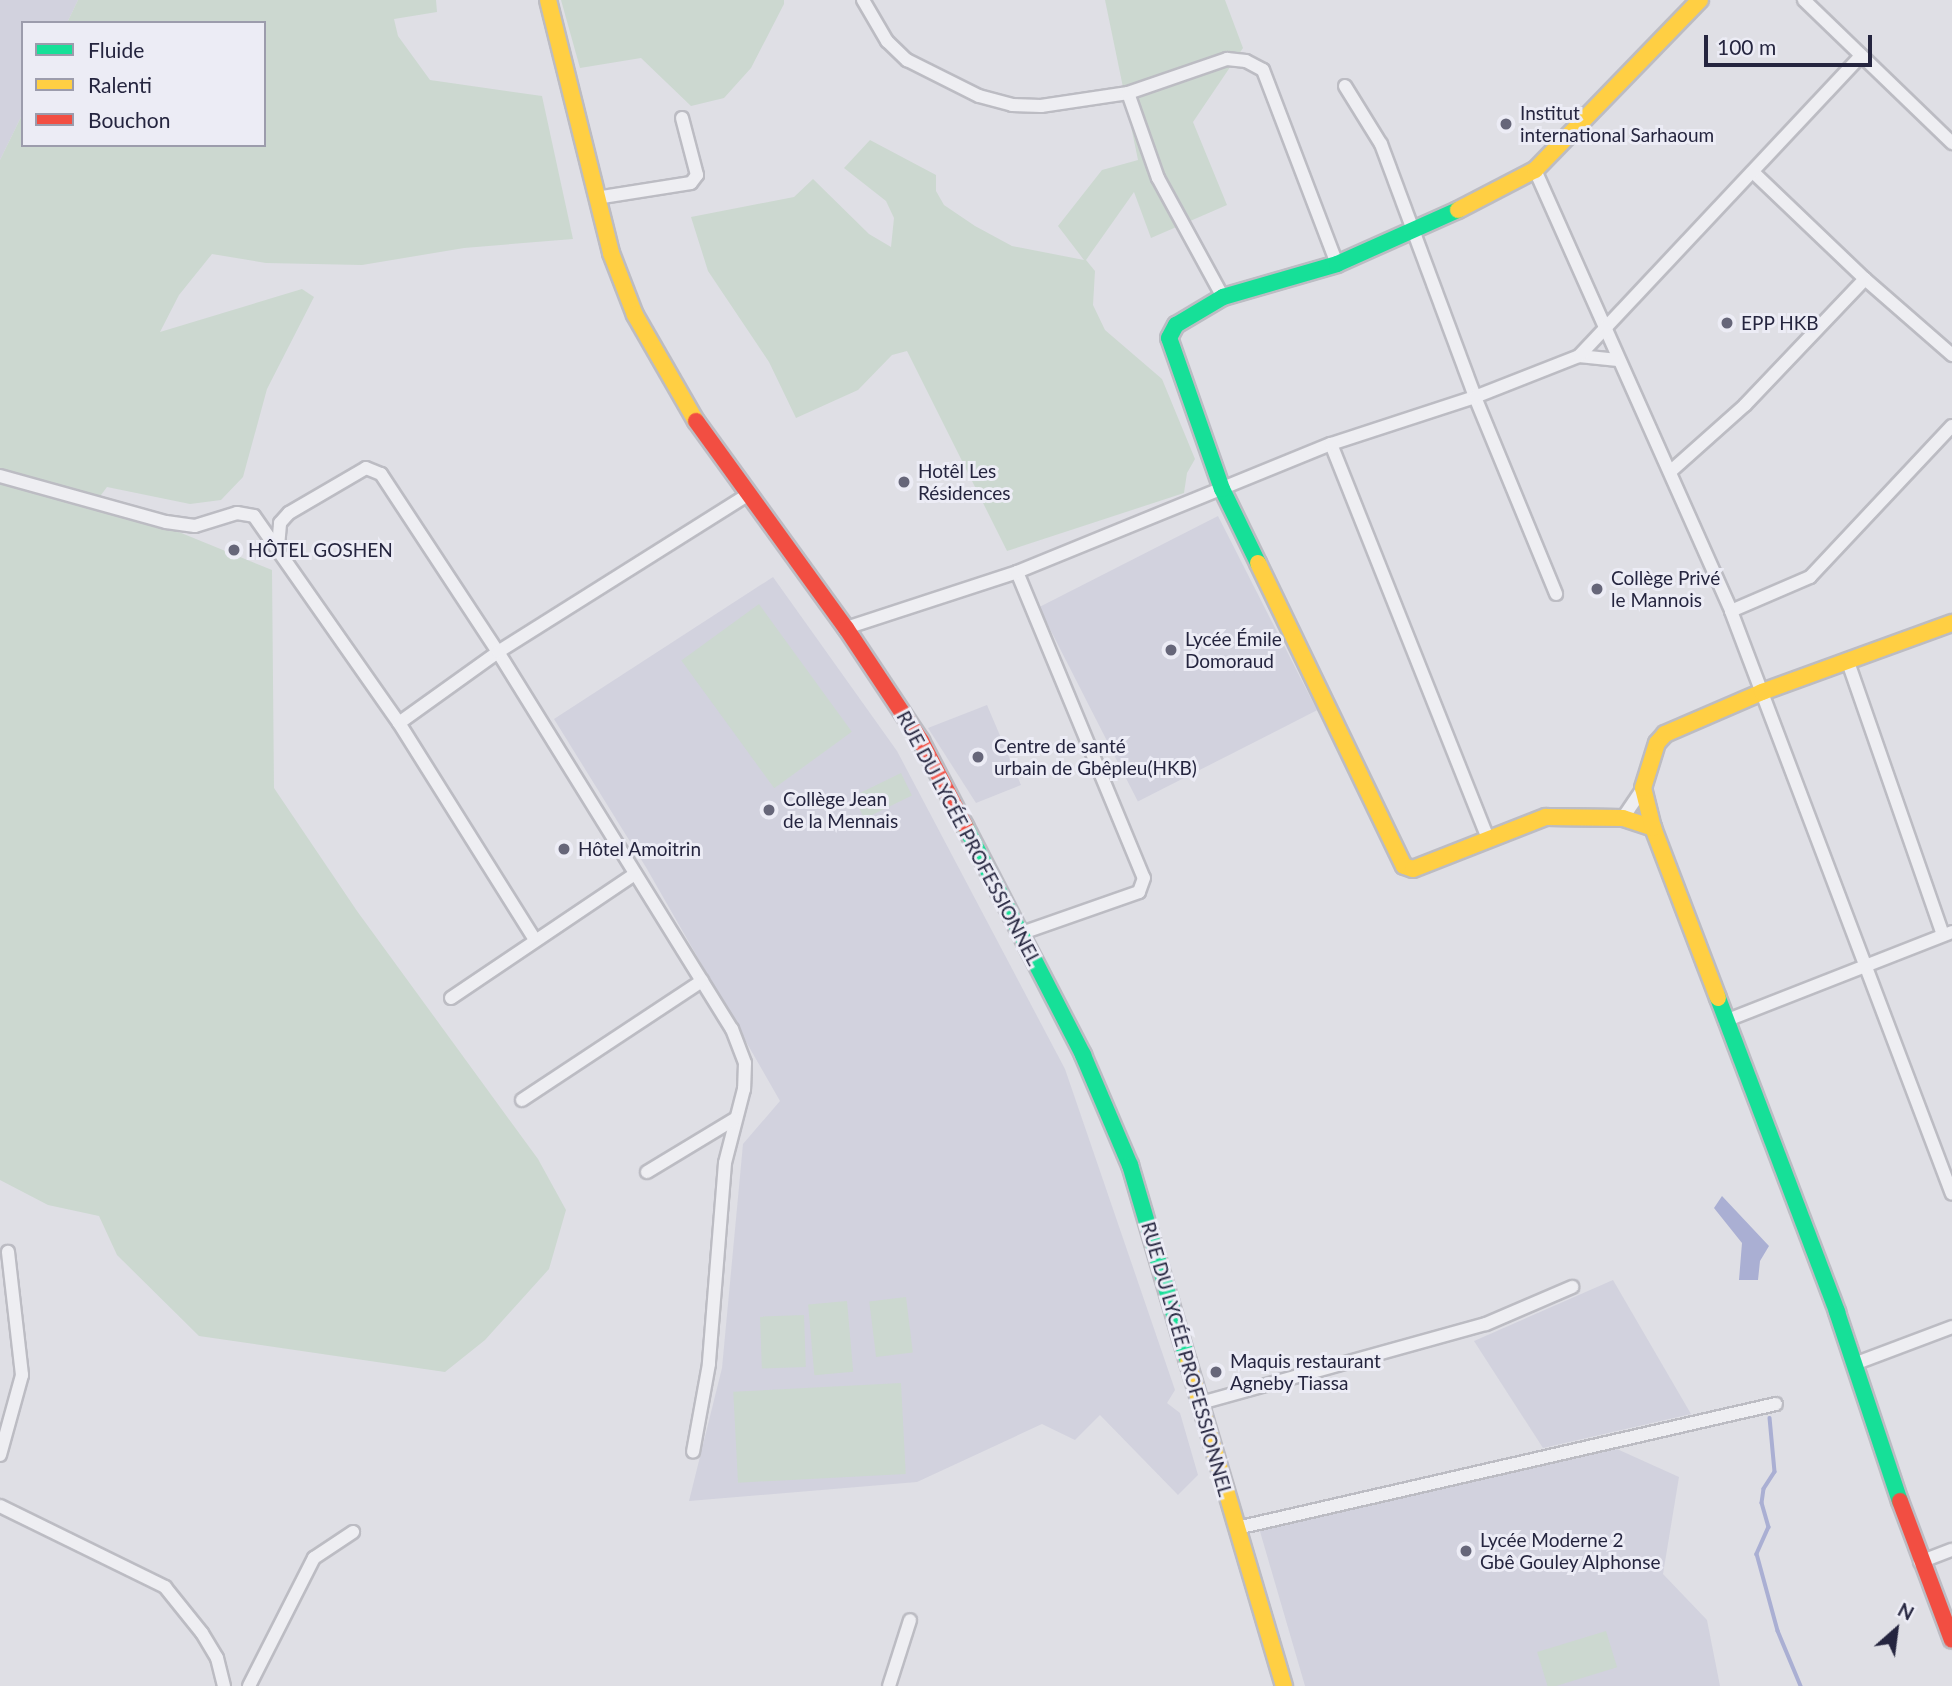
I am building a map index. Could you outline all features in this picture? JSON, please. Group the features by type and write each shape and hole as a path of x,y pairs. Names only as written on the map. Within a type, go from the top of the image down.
{"street":[{"name":"RUE DU LYCÉE PROFESSIONNEL","path":"548,0 596,198 635,315 706,439 846,628 921,741 1021,933 1130,1165 1284,1686"},
{"path":"863,0 887,41 907,60 979,96 1012,105 1041,106 1128,93 1227,60 1246,61 1263,70 1337,264"},
{"path":"1653,828 1623,818 1546,817 1413,869 1404,866 1222,489 1169,338 1175,325 1223,297 1337,264 1414,233 1535,170 1700,0"},
{"path":"1804,0 1952,143"},
{"path":"846,628 1017,572 1331,444 1475,397 1579,356 1754,173 1861,56"},
{"path":"1345,86 1381,145 1475,397 1556,594"},
{"path":"1128,93 1158,178 1223,297"},
{"path":"596,198 696,179 682,118"},
{"path":"1535,170 1731,611 1862,964 1952,1194"},
{"path":"1754,173 1865,279 1952,355"},
{"path":"1671,471 1745,405 1865,279"},
{"path":"1579,356 1618,360"},
{"path":"1731,611 1810,577 1952,426"},
{"path":"1331,444 1488,838"},
{"path":"278,547 280,523 289,513 366,468 374,469 498,652 732,1029 745,1063 725,1163 709,1364 693,1452"},
{"path":"0,475 166,522 195,526 237,513 254,516 399,723 535,940"},
{"path":"399,723 498,652 747,495"},
{"path":"1017,572 1144,878 1139,892 1021,933"},
{"path":"1623,818 1643,788 1657,743 1665,734 1762,692 1952,623"},
{"path":"1725,1021 1862,964 1948,933 1848,662"},
{"path":"1643,788 1653,828 1854,1364 1920,1562 1952,1640"},
{"path":"452,998 635,874"},
{"path":"522,1100 702,981"},
{"path":"647,1172 735,1119"},
{"path":"0,1455 22,1375 22,1340 8,1252"},
{"path":"1202,1403 1486,1324 1572,1287"},
{"path":"1854,1364 1952,1327"},
{"path":"1237,1528 1776,1404"},
{"path":"0,1506 165,1587 207,1641 223,1686"},
{"path":"249,1686 314,1558 352,1532"},
{"path":"1920,1562 1952,1550"},
{"path":"889,1686 911,1620"}],"shaded area":[{"path":"0,0 78,0 68,21 21,21 21,117 0,160"},
{"path":"78,0 436,0 437,12 394,19 398,36 430,80 542,96 573,239 464,248 362,265 266,263 212,254 179,295 160,332 302,289 314,297 267,389 243,477 221,500 190,504 107,487 98,499 272,570 274,788 357,911 538,1159 566,1210 549,1269 485,1340 445,1372 199,1336 117,1255 99,1216 48,1205 0,1180 0,160 21,117 21,147 266,147 266,21 68,21"},
{"path":"561,0 784,0 784,4 751,68 724,98 691,106 641,58 580,68"},
{"path":"1105,0 1225,0 1243,48 1193,122 1227,205 1151,238 1134,192 1086,260 1095,271 1093,305 1105,330 1162,379 1195,459 1187,473 1184,493 1007,551 907,351 892,355 858,390 796,418 769,362 708,271 691,217 794,197 813,179 869,234 891,247 894,218 886,201 844,168 870,140 936,175 936,191 944,205 975,226 1012,246 1084,260 1058,226 1102,170 1138,160"},
{"name":"Lycée Émile Domoraud","path":"1218,516 1317,710 1138,801 1039,607"},
{"path":"773,577 897,751 1065,1069 1175,1390 1167,1403 1180,1413 1198,1475 1178,1495 1100,1415 1075,1440 1042,1424 917,1482 689,1501 722,1368 743,1144 780,1101 647,869 554,719"},
{"path":"759,604 852,732 774,788 681,660"},
{"name":"Centre de santé urbain de Gbêpleu(HKB)","path":"987,705 1021,785 976,803 928,728"},
{"path":"901,773 912,795 864,819 853,796"},
{"path":"1613,1280 1691,1414 1543,1448 1474,1341"},
{"path":"906,1297 913,1353 876,1357 869,1302"},
{"path":"847,1301 853,1372 814,1375 808,1304"},
{"path":"804,1315 806,1367 762,1369 760,1317"},
{"path":"901,1383 906,1474 738,1483 733,1392"},
{"name":"Lycée Moderne 2 Gbê Gouley Alphonse","path":"1617,1449 1679,1477 1663,1574 1707,1620 1720,1686 1305,1686 1259,1528"},
{"path":"1606,1631 1617,1667 1556,1686 1548,1686 1537,1652"}],"water":[{"path":"1722,1196 1769,1246 1760,1261 1758,1280 1739,1280 1742,1243 1714,1208"}],"waterway":[{"path":"1770,1418 1775,1472 1764,1489 1762,1503 1769,1527 1757,1554 1778,1631 1801,1686"}],"traffic: fast":[{"path":"1258,563 1222,489 1169,338 1176,325 1223,297 1337,264 1458,210"},
{"path":"965,826 1083,1055 1130,1165 1188,1362"},
{"path":"1718,998 1837,1312 1900,1501"}],"traffic: slow":[{"path":"548,0 611,253 635,315 696,421"},
{"path":"1458,210 1535,170 1700,0"},
{"path":"1258,563 1404,866 1413,869 1546,817 1623,818 1653,828"},
{"path":"1718,998 1653,828 1643,788 1657,743 1665,734 1762,692 1952,623"},
{"path":"1188,1362 1284,1686"}],"traffic: jam":[{"path":"696,421 846,628 921,741 965,826"},
{"path":"1900,1501 1952,1640"}],"place":[{"name":"Institut international Sarhaoum","path":"1506,124"},
{"name":"EPP HKB","path":"1727,323"},
{"name":"Hotêl Les Résidences","path":"904,482"},
{"name":"HÔTEL GOSHEN","path":"234,550"},
{"name":"Collège Privé le Mannois","path":"1597,589"},
{"name":"Lycée Émile Domoraud","path":"1171,650"},
{"name":"Centre de santé urbain de Gbêpleu(HKB)","path":"978,757"},
{"name":"Collège Jean de la Mennais","path":"769,810"},
{"name":"Hôtel Amoitrin","path":"564,849"},
{"name":"Maquis restaurant Agneby Tiassa","path":"1216,1372"},
{"name":"Lycée Moderne 2 Gbê Gouley Alphonse","path":"1466,1551"}]}
